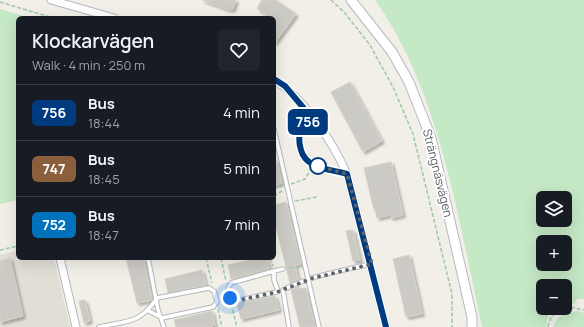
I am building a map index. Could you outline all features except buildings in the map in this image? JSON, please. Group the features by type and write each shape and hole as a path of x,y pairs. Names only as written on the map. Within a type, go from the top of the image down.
{"main road":[{"name":"Strängnäsvägen","path":"352,0 392,52 406,76 431,138 472,317 472,327"},
{"name":"Strängnäsvägen","path":"472,317 477,327"}],"street":[{"path":"51,0 101,16"},
{"path":"276,80 285,86 312,118 337,152 347,174 372,264 386,327"},
{"path":"60,260 76,327"}],"lane":[{"path":"312,118 301,131 298,138 303,158 312,164 347,174"},
{"path":"276,138 292,202 319,327"},
{"path":"148,260 157,298 158,310 164,327"},
{"path":"283,269 231,283 228,288 230,298 235,301 277,292 291,285 372,264"},
{"path":"274,271 274,280 277,292"},
{"path":"99,327 131,321 149,311 157,298 209,288 214,291 217,302 214,307 162,318 149,311"},
{"path":"283,290 289,327"}],"path":[{"path":"331,0 344,12 370,45 393,87 413,134 452,294 452,327"},
{"path":"0,2 46,16"},
{"path":"276,188 305,179 310,172 312,164"},
{"path":"276,194 287,185"},
{"path":"292,202 317,197"},
{"path":"0,250 16,246"},
{"path":"206,260 214,291"},
{"path":"221,260 228,288"},
{"path":"271,260 274,271"},
{"path":"283,269 305,265"},
{"path":"230,298 237,327"},
{"path":"217,302 222,327"},
{"path":"572,307 584,310"},
{"path":"548,327 550,317 552,315"}],"shaded area":[{"path":"16,251 16,260 54,260 70,327 0,327 0,255"}],"green space":[{"path":"375,0 584,0 584,299 577,299 572,304 572,279 536,279 536,315 549,315 546,327 482,327 465,244 444,157 431,115 415,74 397,35"},
{"path":"0,9 23,16 16,16 16,200 0,204"},
{"path":"579,311 584,313 584,327 553,327 560,317 563,315 572,315 572,312"}],"bus line":[{"name":"756","path":"276,80 285,86 312,118 301,131 298,138 303,158 310,164 347,174 372,264 386,327"}],"route":[{"path":"230,298 235,301 277,292 291,285 313,278 372,264 347,174 318,166"}]}
